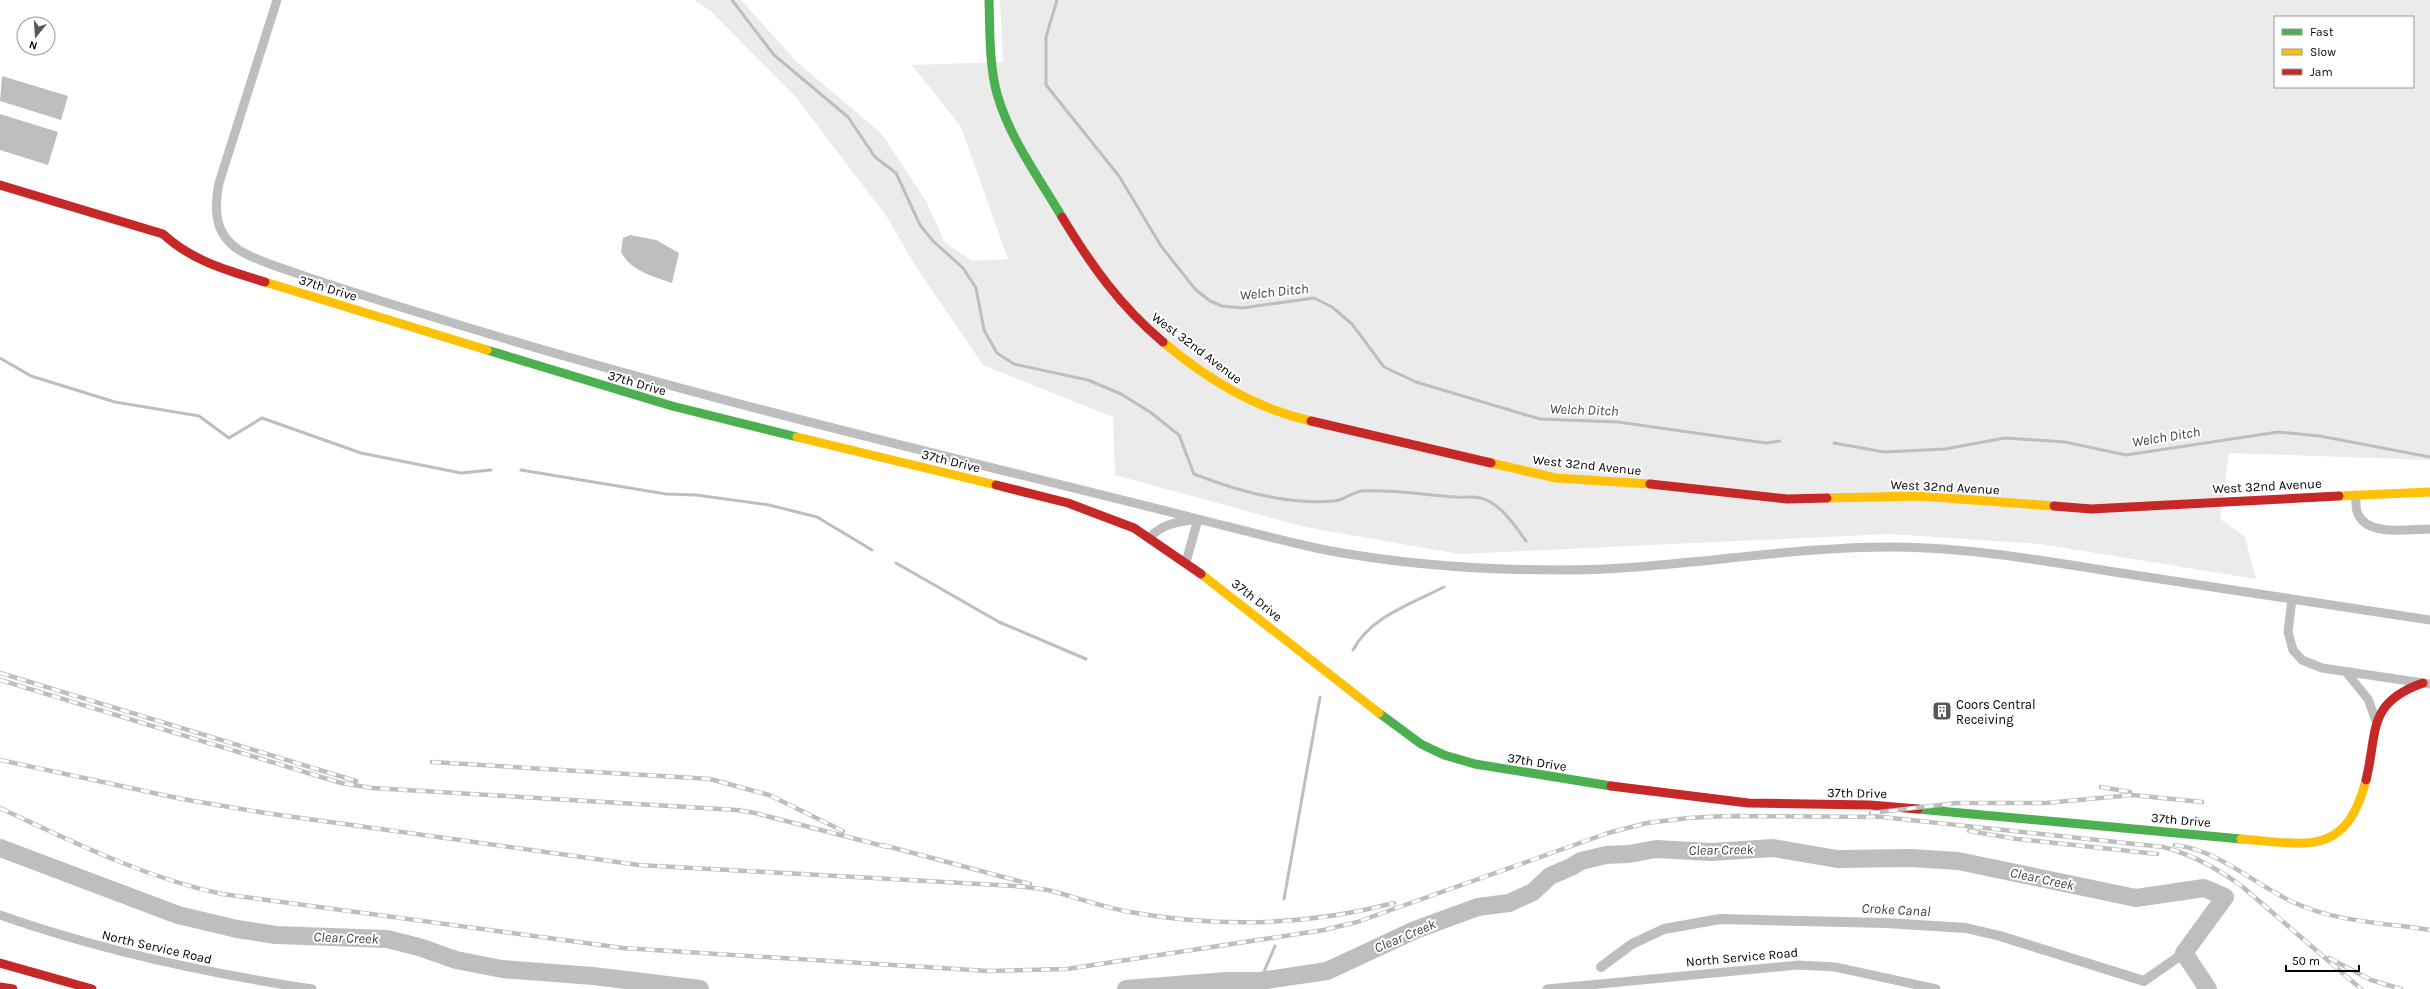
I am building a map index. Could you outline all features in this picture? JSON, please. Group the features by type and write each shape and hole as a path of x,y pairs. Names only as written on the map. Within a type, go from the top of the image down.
{"main road":[{"name":"West 32nd Avenue","path":"989,0 992,69 998,94 1013,132 1027,158 1095,270 1126,309 1170,346 1225,387 1272,410 1316,422 1556,478 1672,486 1787,499 1919,496 2091,509 2253,498 2430,492"},
{"name":"37th Drive","path":"0,185 163,234 178,248 221,269 510,358 672,406 1068,504 1115,520 1150,537 1186,562 1369,706 1421,744 1444,755 1475,764 1606,785 1748,803 1885,806 2314,844 2333,837 2350,823 2358,810 2376,721 2382,711 2401,691 2427,684"},
{"path":"0,963 92,989"},
{"path":"0,987 13,989"}],"street":[{"path":"277,0 219,183 215,207 218,225 226,238 238,250 269,264 354,293 543,350 796,419 1198,519 1331,550 1405,561 1494,569 1565,570 1669,563 1803,550 1897,547 1947,550 2033,559 2430,620"},
{"path":"2356,495 2358,514 2363,522 2371,526 2381,529 2430,529"},
{"path":"1150,537 1157,529 1173,522 1198,519"},
{"path":"1186,562 1198,519"},
{"path":"2292,599 2288,632 2290,642 2296,655 2311,665 2346,672 2427,684"},
{"path":"2346,672 2368,699 2376,721"},
{"name":"North Service Road","path":"0,915 66,937 153,961 220,975 312,989"},
{"name":"North Service Road","path":"1547,989 1798,965 1835,967 1936,989"}],"shaded area":[{"path":"694,0 741,0 797,62 882,134 926,201 945,243 972,261 1008,259 961,127 912,65 1003,62 1000,0 2430,0 2430,460 2229,453 2220,519 2245,537 2256,579 2040,544 1889,534 1459,554 1305,527 1115,475 1113,417 983,365 914,264 887,217 795,96 711,11"},
{"path":"2,76 68,96 61,120 0,101"},
{"path":"0,114 58,132 48,165 0,150"},
{"path":"630,235 656,240 679,253 672,283 643,272 630,264 621,252 623,238"}],"waterway":[{"path":"732,0 774,55 848,117 875,157 896,173 920,225 933,241 963,268 976,288 984,330 997,353 1014,364 1088,380 1121,394 1150,412 1179,435 1194,474 1210,480 1245,491 1280,499 1298,501 1337,501 1362,491 1397,491 1459,497 1477,497 1487,500 1500,509 1526,541"},
{"name":"Welch Ditch","path":"1057,0 1046,37 1046,85 1119,176 1161,246 1195,289 1210,301 1222,306 1242,308 1314,298 1332,307 1352,324 1384,367 1416,382 1540,419 1618,422 1766,443 1780,441"},
{"path":"0,358 31,376 115,402 199,416 229,438 262,418 361,453 461,473 491,470"},
{"name":"Welch Ditch","path":"1834,443 1884,452 1945,449 2005,438 2065,442 2126,455 2278,432 2320,436 2430,457"},
{"path":"521,470 666,494 696,495 769,505 817,517 872,550"},
{"path":"896,563 999,622 1086,659"},
{"path":"1353,650 1370,628 1381,620 1406,605 1444,587"},
{"path":"1284,899 1320,697"},
{"name":"Clear Creek","path":"0,848 178,915 237,929 276,935 387,939 419,947 456,960 502,969 593,976 700,989"},
{"name":"Clear Creek","path":"1126,989 1226,981 1260,981 1327,971 1415,930 1478,907 1509,903 1533,892 1550,876 1581,861 1606,855 1629,854 1656,849 1711,852 1773,848 1837,859 1911,858 1958,861 2136,898 2204,888 2225,897 2184,953 2208,989"},
{"name":"Croke Canal","path":"1601,967 1632,944 1664,929 1720,919 1886,923 1966,928 2000,936 2144,981 2184,953"},
{"path":"1260,981 1275,946"}],"railway":[{"path":"0,673 356,781"},
{"path":"0,680 341,783 372,788 737,810 755,813 887,847"},
{"path":"0,760 182,799 265,813 639,865 1035,888 1048,890 1120,910 1196,921 1262,922 1295,920 1361,911 1394,903"},
{"path":"432,762 710,779 769,795 843,831"},
{"path":"2101,787 2130,792"},
{"path":"1871,813 1957,803 2046,803 2132,795 2202,802"},
{"path":"0,808 81,846 136,868 193,887 222,894 623,948 988,971 1067,969 1324,930 1357,922 1608,833 1647,823 1688,818 1726,816 1882,817 2163,847 2174,850 2196,858 2216,869 2244,888 2361,989"},
{"path":"1969,831 2017,839 2157,854"},
{"path":"883,845 1030,884"},
{"path":"2175,845 2192,848 2223,861 2280,896 2311,909 2344,918 2430,930"},
{"path":"2329,958 2371,980 2401,989"}],"traffic: fast":[{"path":"989,0 990,47 994,83 997,94 1009,127 1062,217"},
{"path":"487,350 672,406 797,437"},
{"path":"1379,713 1421,744 1444,755 1475,764 1611,786"},
{"path":"1918,809 2241,839"}],"traffic: slow":[{"path":"265,282 487,350"},
{"path":"1163,342 1214,380 1232,390 1270,408 1311,421"},
{"path":"797,437 996,485"},
{"path":"1491,463 1556,478 1650,484"},
{"path":"2339,496 2430,492"},
{"path":"1827,498 1919,496 2054,506"},
{"path":"1201,574 1379,713"},
{"path":"2241,839 2285,843 2304,843 2320,841 2335,834 2347,823 2358,805 2366,780"}],"traffic: jam":[{"path":"0,185 163,234 174,243 198,258 224,269 265,282"},
{"path":"1062,217 1084,252 1107,284 1133,314 1163,342"},
{"path":"1311,421 1491,463"},
{"path":"1650,484 1787,499 1827,498"},
{"path":"996,485 1068,503 1134,528 1201,574"},
{"path":"2054,506 2091,509 2339,496"},
{"path":"2366,780 2374,733 2383,710 2392,700 2405,691 2423,683"},
{"path":"1611,786 1748,803 1870,805 1918,809"},
{"path":"0,963 92,989"},
{"path":"0,987 13,989"}],"place":[{"name":"Coors Central Receiving","path":"1942,711"}]}
